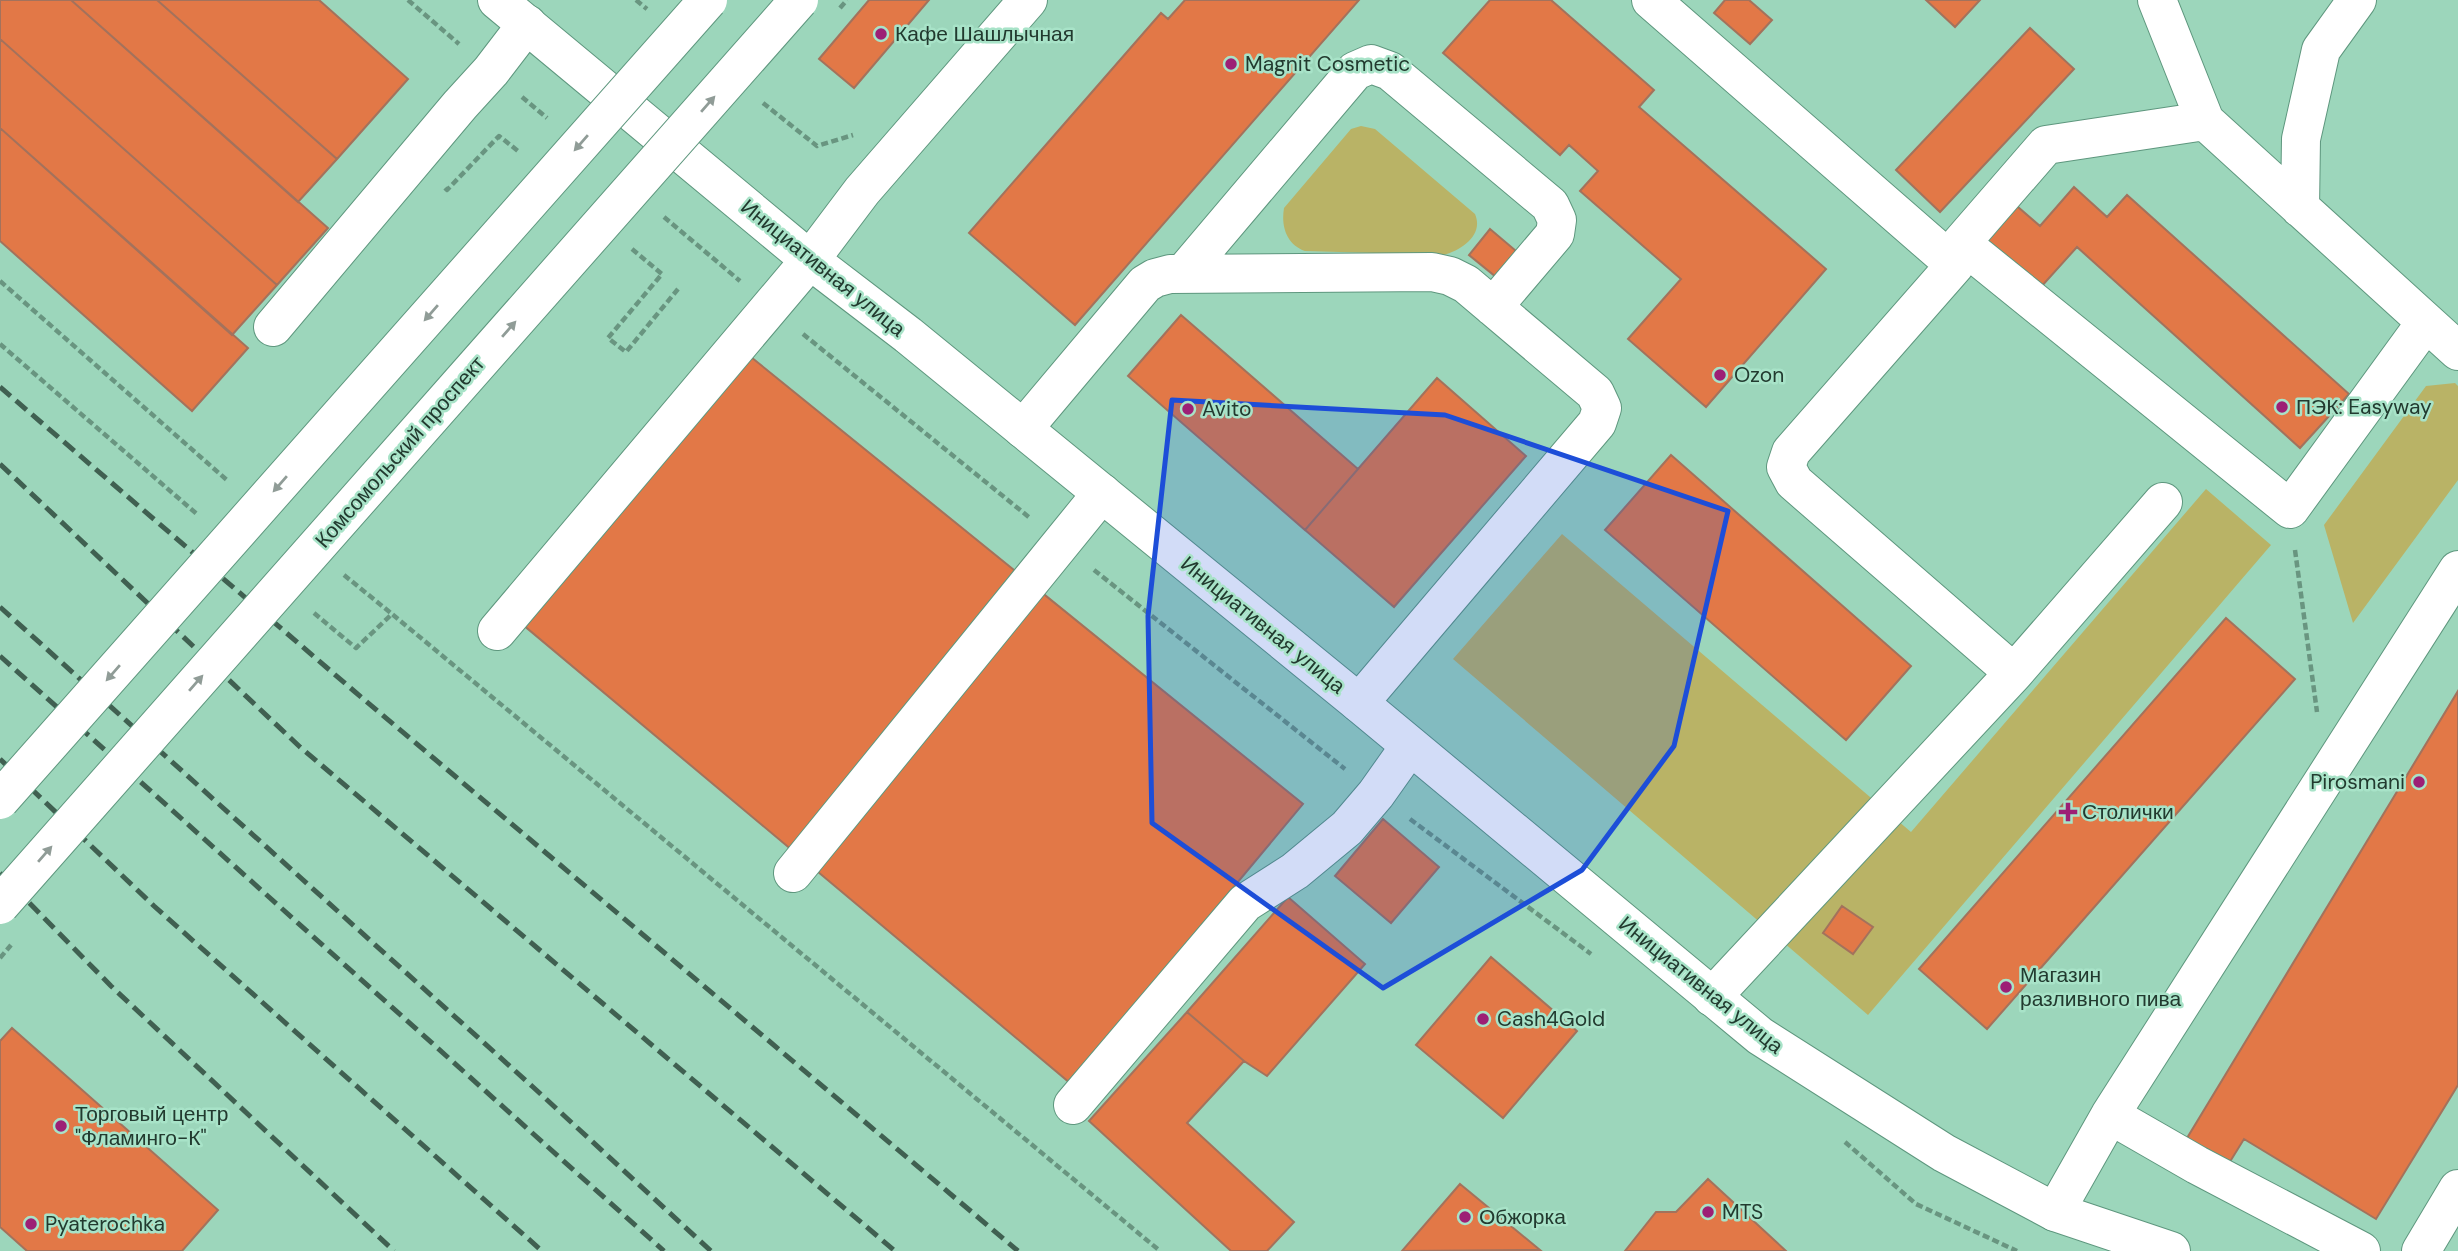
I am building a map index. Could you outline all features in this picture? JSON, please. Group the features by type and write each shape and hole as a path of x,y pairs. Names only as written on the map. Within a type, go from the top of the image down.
{"main road":[{"name":"Инициативная улица","path":"497,0 810,260 1023,429 1359,703 1759,1036 1944,1153 2055,1212 2171,1251"},
{"path":"0,800 708,0"},
{"name":"Комсомольский проспект","path":"0,905 799,0"},
{"path":"497,631 772,307 862,191 1028,0"},
{"path":"1651,0 1955,265 1791,452 1786,467 1794,482 2014,673"},
{"path":"2157,0 2205,121 2458,351"},
{"path":"2300,208 2301,139 2321,50 2357,0"},
{"path":"273,327 491,71 527,24"},
{"path":"1183,274 1355,71 1371,64 1390,71 1550,205 1557,220 1555,234 1493,307"},
{"path":"2205,121 2046,145 1961,243 2290,509 2426,322"},
{"path":"1023,429 1145,284 1154,278 1170,274 1432,272 1450,276 1466,284 1595,393 1602,408 1597,423 1359,703"},
{"path":"793,873 1102,493"},
{"path":"1712,997 2014,673 2163,502"},
{"path":"2055,1212 2110,1115 2458,570"},
{"path":"1073,1105 1245,904 1306,863 1347,828 1377,794 1410,746"},
{"path":"2110,1115 2197,1165 2361,1251"},
{"path":"2421,1251 2458,1189"},
{"name":"Инициативная улица","path":"2055,1212 2099,1251"}],"path":[{"path":"408,0 554,124"},
{"path":"636,0 657,17"},
{"path":"753,94 817,146 860,133"},
{"path":"658,212 864,385 1061,544 1377,794 1597,959"},
{"path":"629,246 662,274 608,338 626,352 678,289"},
{"path":"0,281 234,485"},
{"path":"0,344 207,523"},
{"path":"2290,509 2325,775"},
{"path":"340,571 1160,1251"},
{"path":"314,612 356,649 392,614"},
{"path":"1837,1136 1916,1204 2017,1251"}],"highlighted area":[{"path":"1172,400 1445,415 1728,511 1674,746 1582,870 1383,988 1152,823 1148,616"}],"shaded area":[{"path":"1361,126 1375,129 1475,214 1476,229 1470,240 1444,255 1305,251 1293,244 1284,228 1284,208 1351,129"},
{"path":"2455,383 2458,386 2458,480 2353,623 2324,525 2426,386"},
{"path":"2206,489 2271,545 1868,1015 1453,659 1562,534 1911,832"}],"building":[{"path":"0,0 71,0 328,228 277,285 0,39"},
{"path":"71,0 157,0 337,159 298,202"},
{"path":"157,0 319,0 408,79 337,159"},
{"path":"869,0 929,0 854,88 819,59"},
{"path":"1185,0 1359,0 1075,325 969,233 1161,13 1168,19"},
{"path":"1490,0 1551,0 1654,90 1639,107 1826,269 1706,407 1628,339 1681,279 1580,191 1598,171 1569,145 1560,155 1443,53"},
{"path":"1725,0 1749,0 1772,20 1750,44 1714,13"},
{"path":"1926,0 1980,0 1955,27"},
{"path":"2030,28 2074,69 1940,212 1896,170"},
{"path":"0,39 277,285 232,335 0,128"},
{"path":"0,128 248,348 192,411 0,241"},
{"path":"2074,187 2107,217 2127,195 2349,394 2300,448 2077,247 2040,288 1981,235 2011,201 2040,226"},
{"path":"1490,229 1522,256 1501,281 1469,255"},
{"path":"1181,315 1358,469 1305,530 1128,376"},
{"path":"746,353 1303,804 1070,1083 522,624"},
{"path":"1437,378 1526,456 1394,607 1305,530"},
{"path":"1671,455 1911,666 1846,740 1605,530"},
{"path":"1671,455 1911,666 1846,740 1605,530"},
{"path":"2226,618 2295,679 1987,1029 1919,969"},
{"path":"2458,691 2458,1085 2376,1219 2244,1139 2223,1173 2181,1148"},
{"path":"1383,819 1439,867 1391,923 1335,876"},
{"path":"1288,897 1365,964 1267,1076 1244,1061 1187,1012"},
{"path":"1842,906 1873,927 1853,954 1823,933"},
{"path":"1491,957 1577,1031 1503,1118 1416,1045"},
{"path":"1187,1012 1244,1061 1187,1123 1294,1222 1267,1251 1231,1251 1089,1121"},
{"name":"Торговый центр \"Фламинго-К\"","path":"12,1028 218,1210 182,1251 27,1251 0,1227 0,1041"},
{"path":"1708,1179 1786,1251 1625,1251 1656,1212 1676,1212"},
{"name":"Обжорка","path":"1460,1184 1540,1250 1402,1251"}],"railway":[{"path":"0,387 354,691 1018,1251"},
{"path":"0,464 300,747 895,1251"},
{"path":"0,607 711,1251"},
{"path":"0,656 664,1251"},
{"path":"0,759 154,906 542,1251"},
{"path":"0,873 111,986 394,1251"}],"place":[{"name":"Кафе Шашлычная","path":"881,34"},
{"name":"Magnit Cosmetic","path":"1231,64"},
{"name":"Ozon","path":"1720,375"},
{"name":"ПЭК: Easyway","path":"2282,407"},
{"name":"Avito","path":"1188,409"},
{"name":"Pirosmani","path":"2419,782"},
{"name":"Столички","path":"2068,812"},
{"name":"Магазин разливного пива","path":"2006,987"},
{"name":"Cash4Gold","path":"1483,1019"},
{"name":"Торговый центр \"Фламинго-К\"","path":"61,1126"},
{"name":"MTS","path":"1708,1212"},
{"name":"Обжорка","path":"1465,1217"},
{"name":"Pyaterochka","path":"31,1224"}]}
